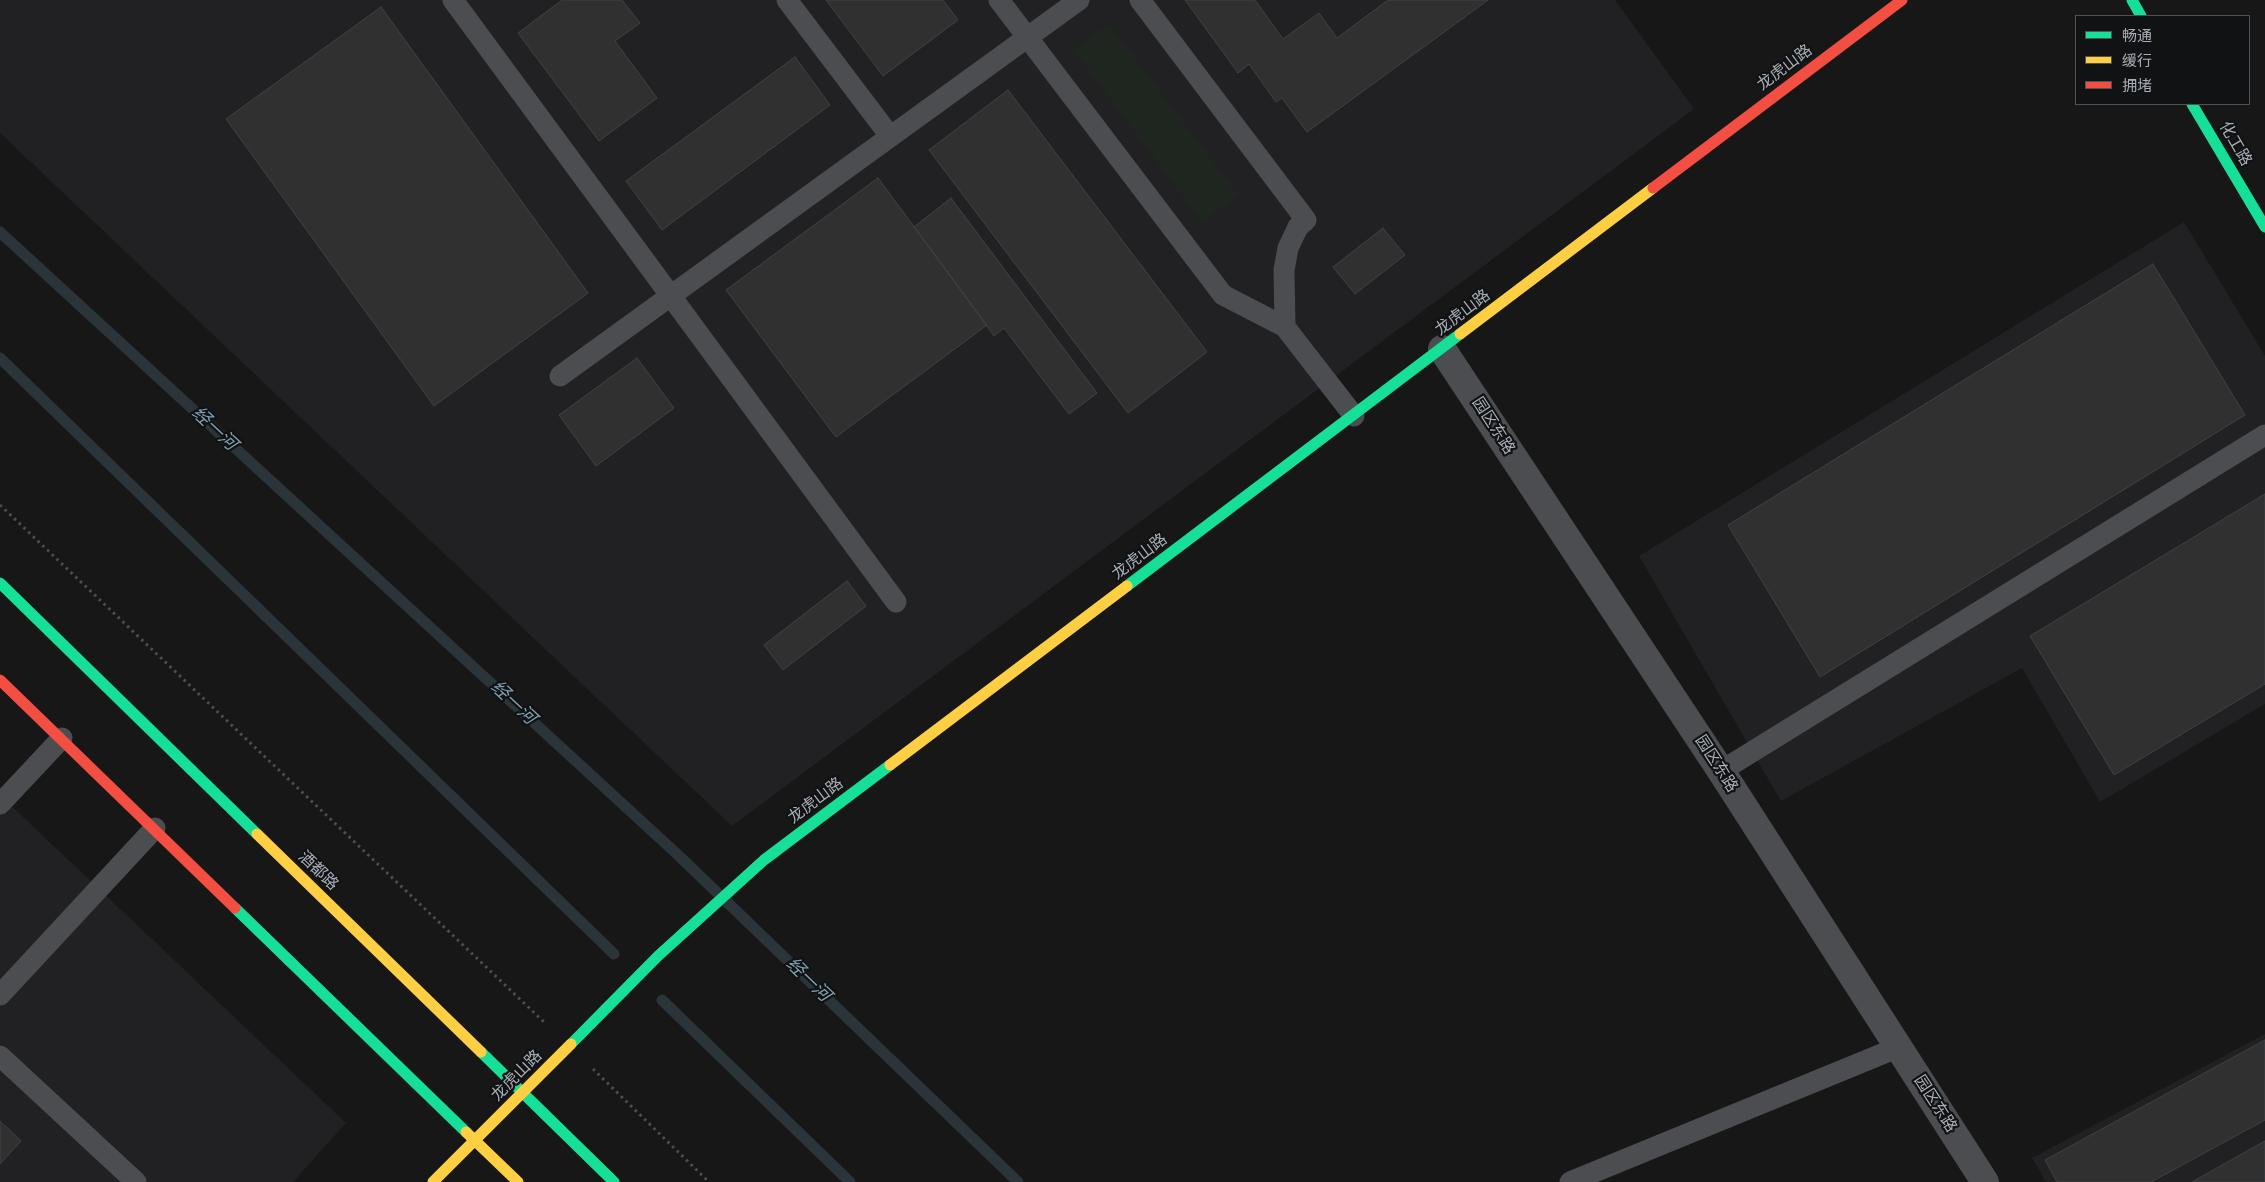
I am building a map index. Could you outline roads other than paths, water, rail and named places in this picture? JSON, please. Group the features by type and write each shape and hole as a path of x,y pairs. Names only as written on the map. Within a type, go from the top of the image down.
{"street":[{"name":"龙虎山路","path":"433,1182 570,1047 658,956 764,860 1902,0"},
{"path":"2132,0 2140,15"},
{"name":"化工路","path":"2193,105 2265,227"},
{"name":"园区东路","path":"1442,348 1721,771 1985,1182"},
{"name":"酒都路","path":"0,583 614,1182"},
{"path":"0,680 155,828 518,1182"}],"lane":[{"path":"453,0 668,296 896,602"},
{"path":"787,0 890,136"},
{"path":"999,0 1223,295 1285,327 1354,416"},
{"path":"560,376 1079,0"},
{"path":"1140,0 1306,220 1298,227 1288,248 1284,270 1285,327"},
{"path":"1721,771 2265,435"},
{"path":"0,804 62,738"},
{"path":"0,994 155,828"},
{"path":"1570,1182 1899,1047"},
{"path":"0,1056 130,1180"}],"waterway":[{"name":"经一河","path":"0,232 677,854 1018,1182"},
{"name":"经一河","path":"0,358 614,954"},
{"name":"经一河","path":"662,1000 850,1182"}]}
